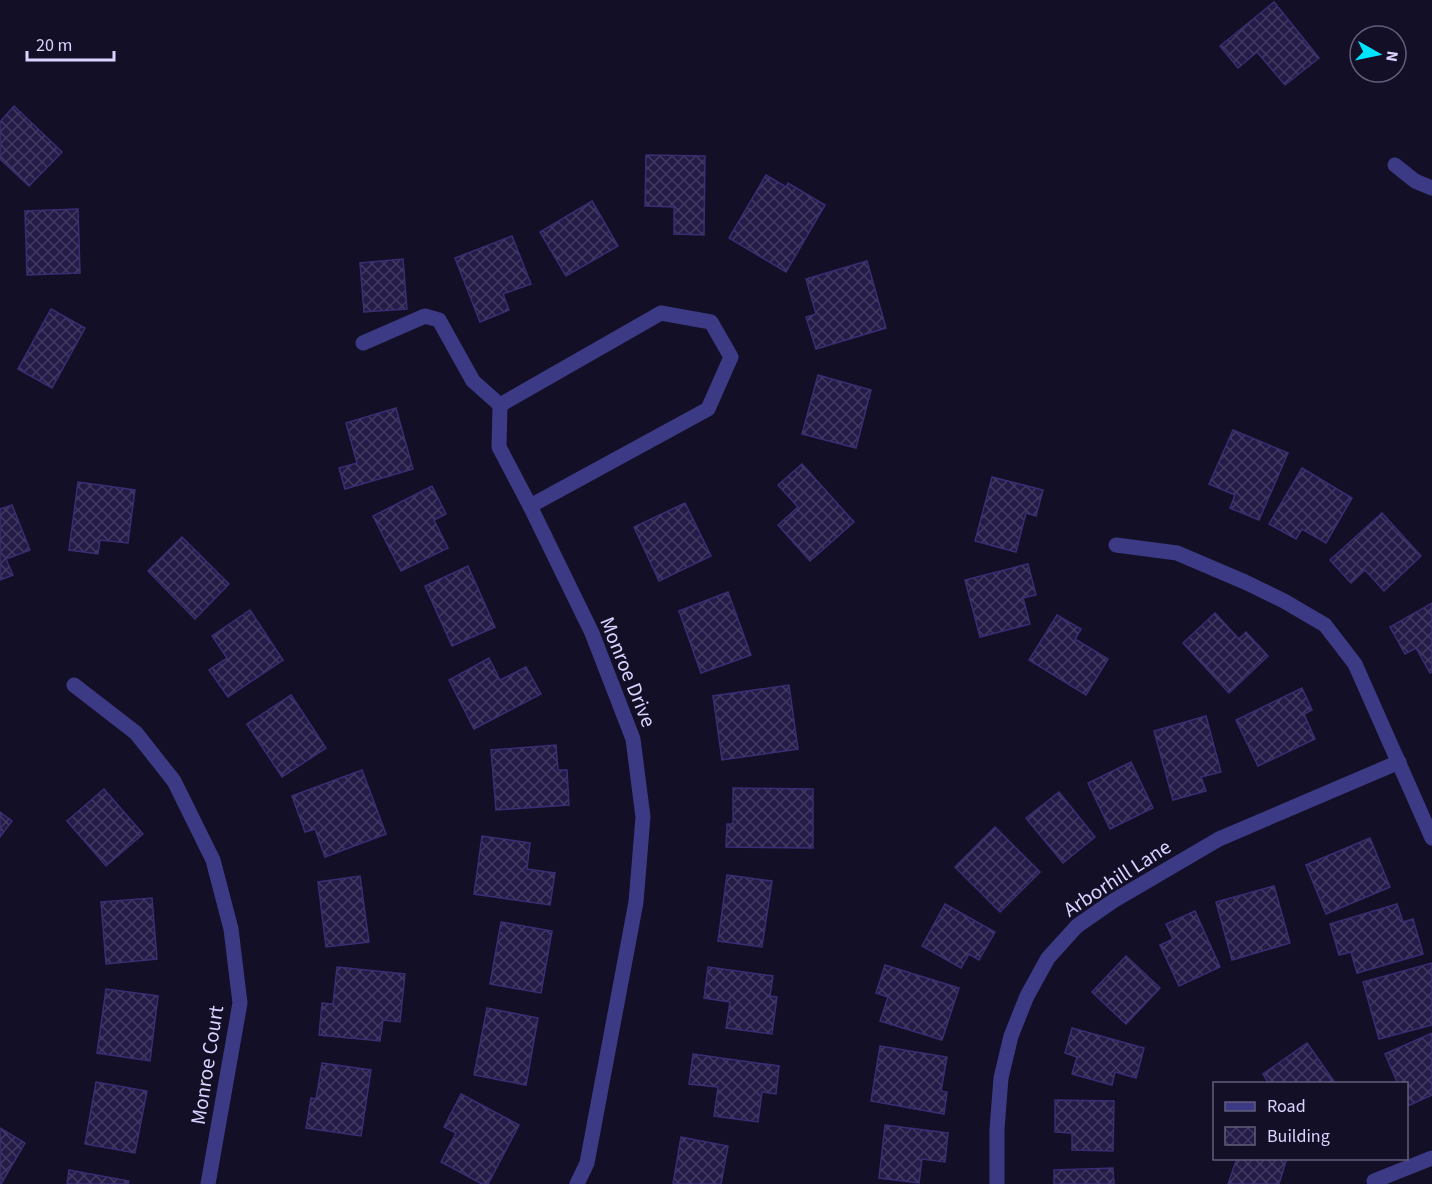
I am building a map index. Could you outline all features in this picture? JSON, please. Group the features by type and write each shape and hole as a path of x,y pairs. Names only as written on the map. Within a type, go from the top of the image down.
{"street":[{"path":"1395,165 1415,181 1432,188"},
{"path":"363,343 425,316 439,320 472,381 500,405 661,313 711,322 731,357 708,409 530,506"},
{"name":"Monroe Drive","path":"500,405 499,447 592,633 633,739 643,817 636,903 587,1163 577,1184"},
{"path":"1116,544 1177,553 1284,601 1324,625 1355,664 1432,838"},
{"name":"Monroe Court","path":"74,685 136,733 174,781 213,860 231,929 240,1003 208,1184"},
{"name":"Arborhill Lane","path":"997,1184 997,1129 1001,1078 1011,1036 1027,996 1048,958 1077,926 1113,901 1220,839 1399,762"},
{"path":"1374,1181 1432,1158"}],"building":[{"path":"1274,2 1319,58 1285,85 1257,52 1238,68 1220,46"},
{"path":"14,106 62,152 29,186 0,159 0,122"},
{"path":"646,155 705,156 704,235 674,234 674,207 645,206"},
{"path":"766,175 786,187 788,183 825,205 786,272 729,238"},
{"path":"592,201 618,246 566,276 540,232"},
{"path":"78,209 80,273 27,275 25,211"},
{"path":"512,236 531,284 503,294 509,310 480,322 455,258"},
{"path":"403,259 407,309 364,312 360,263"},
{"path":"867,261 886,328 816,349 806,317 816,314 806,279"},
{"path":"51,309 85,328 52,388 18,369"},
{"path":"818,375 871,390 856,448 802,434"},
{"path":"396,408 413,469 345,489 339,468 357,463 346,423"},
{"path":"1233,430 1288,453 1259,520 1230,508 1235,495 1209,484"},
{"path":"802,464 854,522 810,561 778,525 798,507 778,485"},
{"path":"1302,468 1352,498 1326,543 1302,529 1296,539 1269,524"},
{"path":"992,477 1043,490 1036,516 1026,513 1016,552 975,541"},
{"path":"78,482 135,490 128,543 100,540 98,554 69,550"},
{"path":"432,486 446,514 434,520 448,548 401,571 373,516"},
{"path":"685,503 711,556 659,581 634,527"},
{"path":"12,505 30,550 6,559 13,575 0,580 0,509"},
{"path":"1382,513 1421,556 1384,591 1365,570 1351,583 1330,560"},
{"path":"182,537 229,584 195,619 148,571"},
{"path":"1028,564 1036,595 1023,598 1030,624 980,637 965,580"},
{"path":"468,566 495,627 452,646 425,586"},
{"path":"728,592 751,655 701,673 679,611"},
{"path":"1432,603 1432,672 1430,673 1416,648 1405,654 1390,627"},
{"path":"250,610 283,660 228,697 209,670 227,658 212,636"},
{"path":"1215,613 1239,639 1246,632 1268,656 1229,693 1183,643"},
{"path":"1057,615 1081,629 1075,639 1108,659 1086,695 1029,660"},
{"path":"489,658 500,680 526,667 541,694 474,729 449,680"},
{"path":"789,685 798,749 722,760 713,696"},
{"path":"1302,688 1312,710 1304,714 1315,739 1258,766 1236,720"},
{"path":"291,695 326,748 282,777 247,724"},
{"path":"1206,716 1221,772 1201,777 1206,791 1173,800 1154,731"},
{"path":"556,745 558,770 567,770 569,805 496,810 491,750"},
{"path":"1131,762 1153,808 1110,829 1088,783"},
{"path":"362,770 386,834 325,857 315,829 305,832 292,796"},
{"path":"733,788 813,789 813,848 726,847 727,824 733,824"},
{"path":"104,789 143,834 106,866 67,821"},
{"path":"1059,792 1095,837 1063,863 1026,818"},
{"path":"0,812 12,821 0,837"},
{"path":"995,827 1040,872 1000,912 955,867"},
{"path":"482,836 530,843 527,869 555,873 550,905 474,894"},
{"path":"1370,838 1390,887 1326,914 1306,865"},
{"path":"727,875 772,881 762,947 718,941"},
{"path":"360,876 369,942 326,947 318,882"},
{"path":"1274,886 1290,943 1232,960 1216,902"},
{"path":"152,898 157,959 106,964 101,902"},
{"path":"945,904 995,932 979,960 969,954 961,968 922,946"},
{"path":"1397,904 1403,922 1413,919 1423,954 1357,973 1351,952 1339,955 1330,924"},
{"path":"1195,911 1220,967 1179,986 1160,945 1173,939 1166,924"},
{"path":"501,922 552,931 541,993 490,984"},
{"path":"1126,956 1160,988 1126,1024 1092,992"},
{"path":"1432,963 1432,1025 1379,1039 1363,982"},
{"path":"885,965 959,988 942,1040 880,1021 888,997 876,993"},
{"path":"337,967 405,974 400,1022 383,1020 380,1041 319,1035 322,1003 333,1004"},
{"path":"708,967 773,976 770,996 777,997 772,1034 726,1028 730,1002 704,998"},
{"path":"106,989 158,996 150,1061 97,1053"},
{"path":"487,1008 538,1018 526,1085 474,1075"},
{"path":"1072,1028 1144,1048 1136,1078 1115,1072 1112,1085 1072,1074 1077,1057 1065,1053"},
{"path":"1432,1033 1432,1095 1408,1106 1408,1082 1397,1082 1385,1054"},
{"path":"1307,1043 1335,1082 1268,1082 1263,1074"},
{"path":"880,1046 947,1057 941,1091 947,1092 944,1114 871,1101"},
{"path":"693,1054 779,1066 776,1094 762,1092 758,1122 714,1116 718,1087 689,1084"},
{"path":"322,1063 371,1070 361,1136 306,1128 311,1098 316,1099"},
{"path":"96,1082 147,1091 135,1153 85,1144"},
{"path":"461,1094 519,1125 488,1184 482,1184 441,1162 456,1133 444,1127"},
{"path":"1055,1100 1114,1101 1113,1151 1072,1150 1072,1133 1055,1132"},
{"path":"885,1125 948,1133 945,1162 922,1159 919,1183 879,1178"},
{"path":"0,1128 25,1143 1,1184 0,1184"},
{"path":"681,1137 728,1146 721,1184 673,1184"},
{"path":"1236,1160 1286,1160 1279,1184 1228,1184"},
{"path":"1113,1168 1114,1184 1054,1184 1054,1170"},
{"path":"69,1170 129,1181 128,1184 67,1184"}]}
